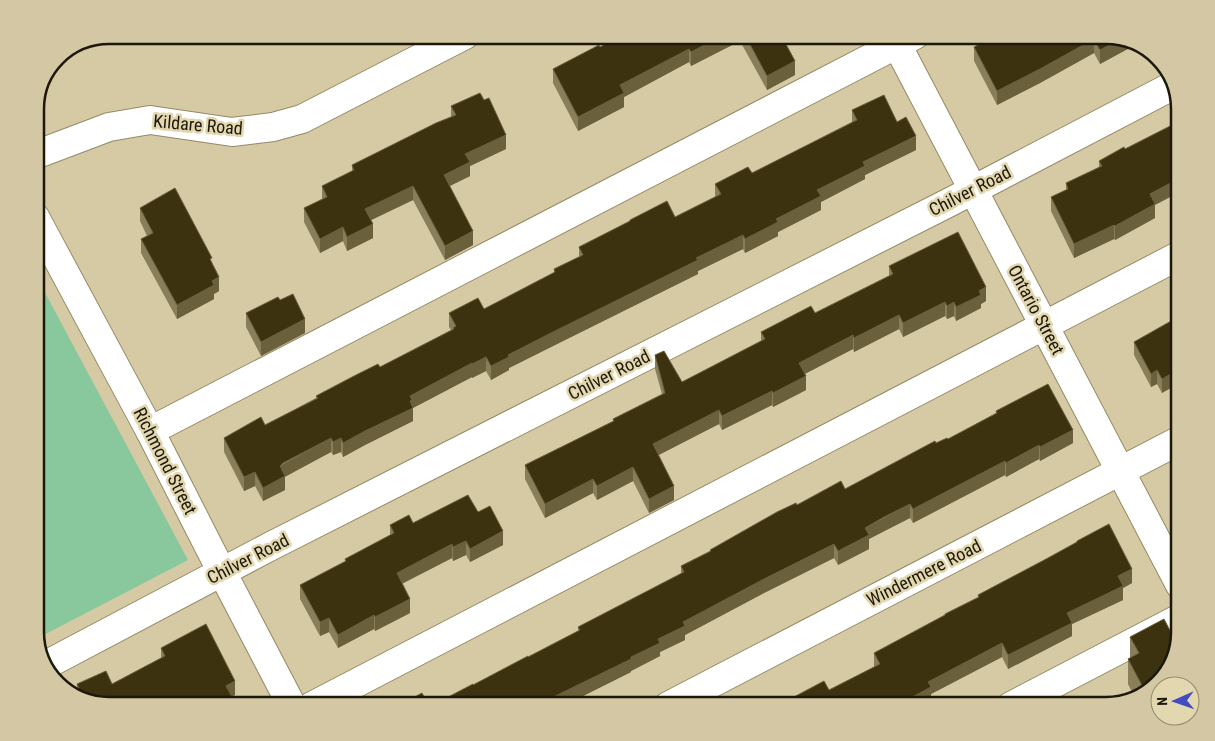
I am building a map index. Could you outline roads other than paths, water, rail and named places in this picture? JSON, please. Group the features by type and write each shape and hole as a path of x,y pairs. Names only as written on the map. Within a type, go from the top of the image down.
{"street":[{"name":"Kildare Road","path":"44,151 109,126 150,120 232,132 273,127 302,119 448,44"},
{"path":"150,431 890,44"},
{"name":"Ontario Street","path":"904,44 973,190 1171,568"},
{"name":"Chilver Road","path":"51,662 222,572 973,190 1168,88"},
{"name":"Richmond Street","path":"44,234 150,431 287,697"},
{"path":"329,697 1171,260"},
{"name":"Windermere Road","path":"685,697 1171,444"},
{"path":"1028,697 1171,623"}]}
